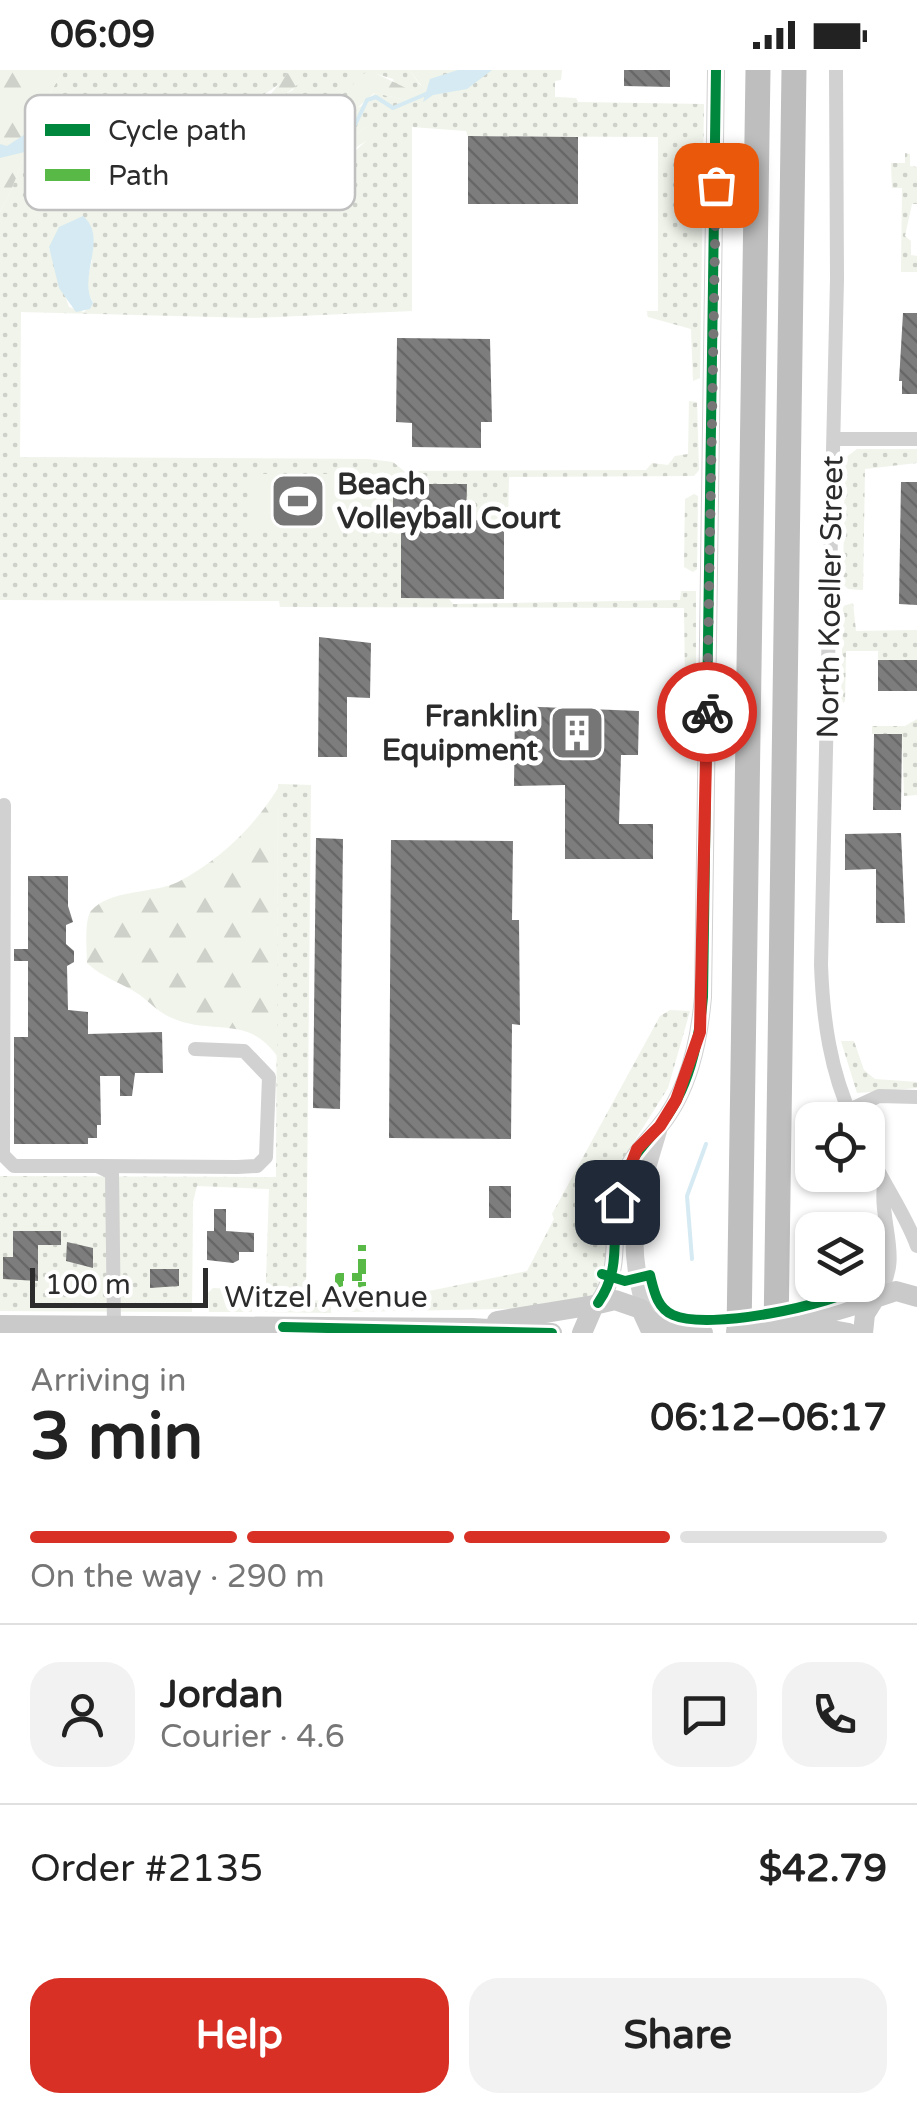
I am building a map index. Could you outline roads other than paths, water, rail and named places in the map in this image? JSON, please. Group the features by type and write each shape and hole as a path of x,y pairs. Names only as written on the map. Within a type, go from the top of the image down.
{"highway":[{"path":"737,1333 758,70"},
{"path":"776,1333 794,70"}],"main road":[{"path":"885,1294 896,1291 917,1298"},
{"path":"582,1333 596,1304 627,1301 650,1323 704,1333"},
{"path":"804,1326 818,1316 862,1302"},
{"path":"863,1333 873,1302"},
{"name":"Witzel Avenue","path":"472,1328 596,1304"},
{"name":"Witzel Avenue","path":"0,1325 472,1328 552,1333"},
{"path":"737,1333 804,1326 848,1333"}],"street":[{"path":"650,1323 634,1268 632,1227 640,1185 660,1126 696,1050 703,997 716,70"},
{"name":"North Koeller Street","path":"836,70 834,438 821,965 824,1021 847,1102"},
{"path":"834,438 917,439"},
{"path":"4,805 3,1155 14,1166 257,1166 266,1157 269,1077 244,1051 195,1049"},
{"path":"870,1102 879,1096 917,1097"},
{"path":"596,1304 615,1272 614,1224 620,1186 637,1149 660,1126"},
{"path":"97,1166 114,1178 114,1326"},
{"path":"885,1186 897,1198 917,1246"},
{"path":"885,1227 891,1268 885,1279"}],"water":[{"path":"458,70 492,70 467,89 433,95 423,102 430,79"},
{"path":"24,135 25,152 0,158 0,144 7,146"},
{"path":"83,216 93,235 88,282 93,303 90,309 76,312 59,288 49,247 59,227"}],"waterway":[{"path":"355,125 367,100 376,97 393,108 426,94"},
{"path":"692,1259 687,1196 706,1144"}],"place":[{"name":"Beach Volleyball Court","path":"298,501"},
{"name":"Franklin Equipment","path":"577,733"}]}
